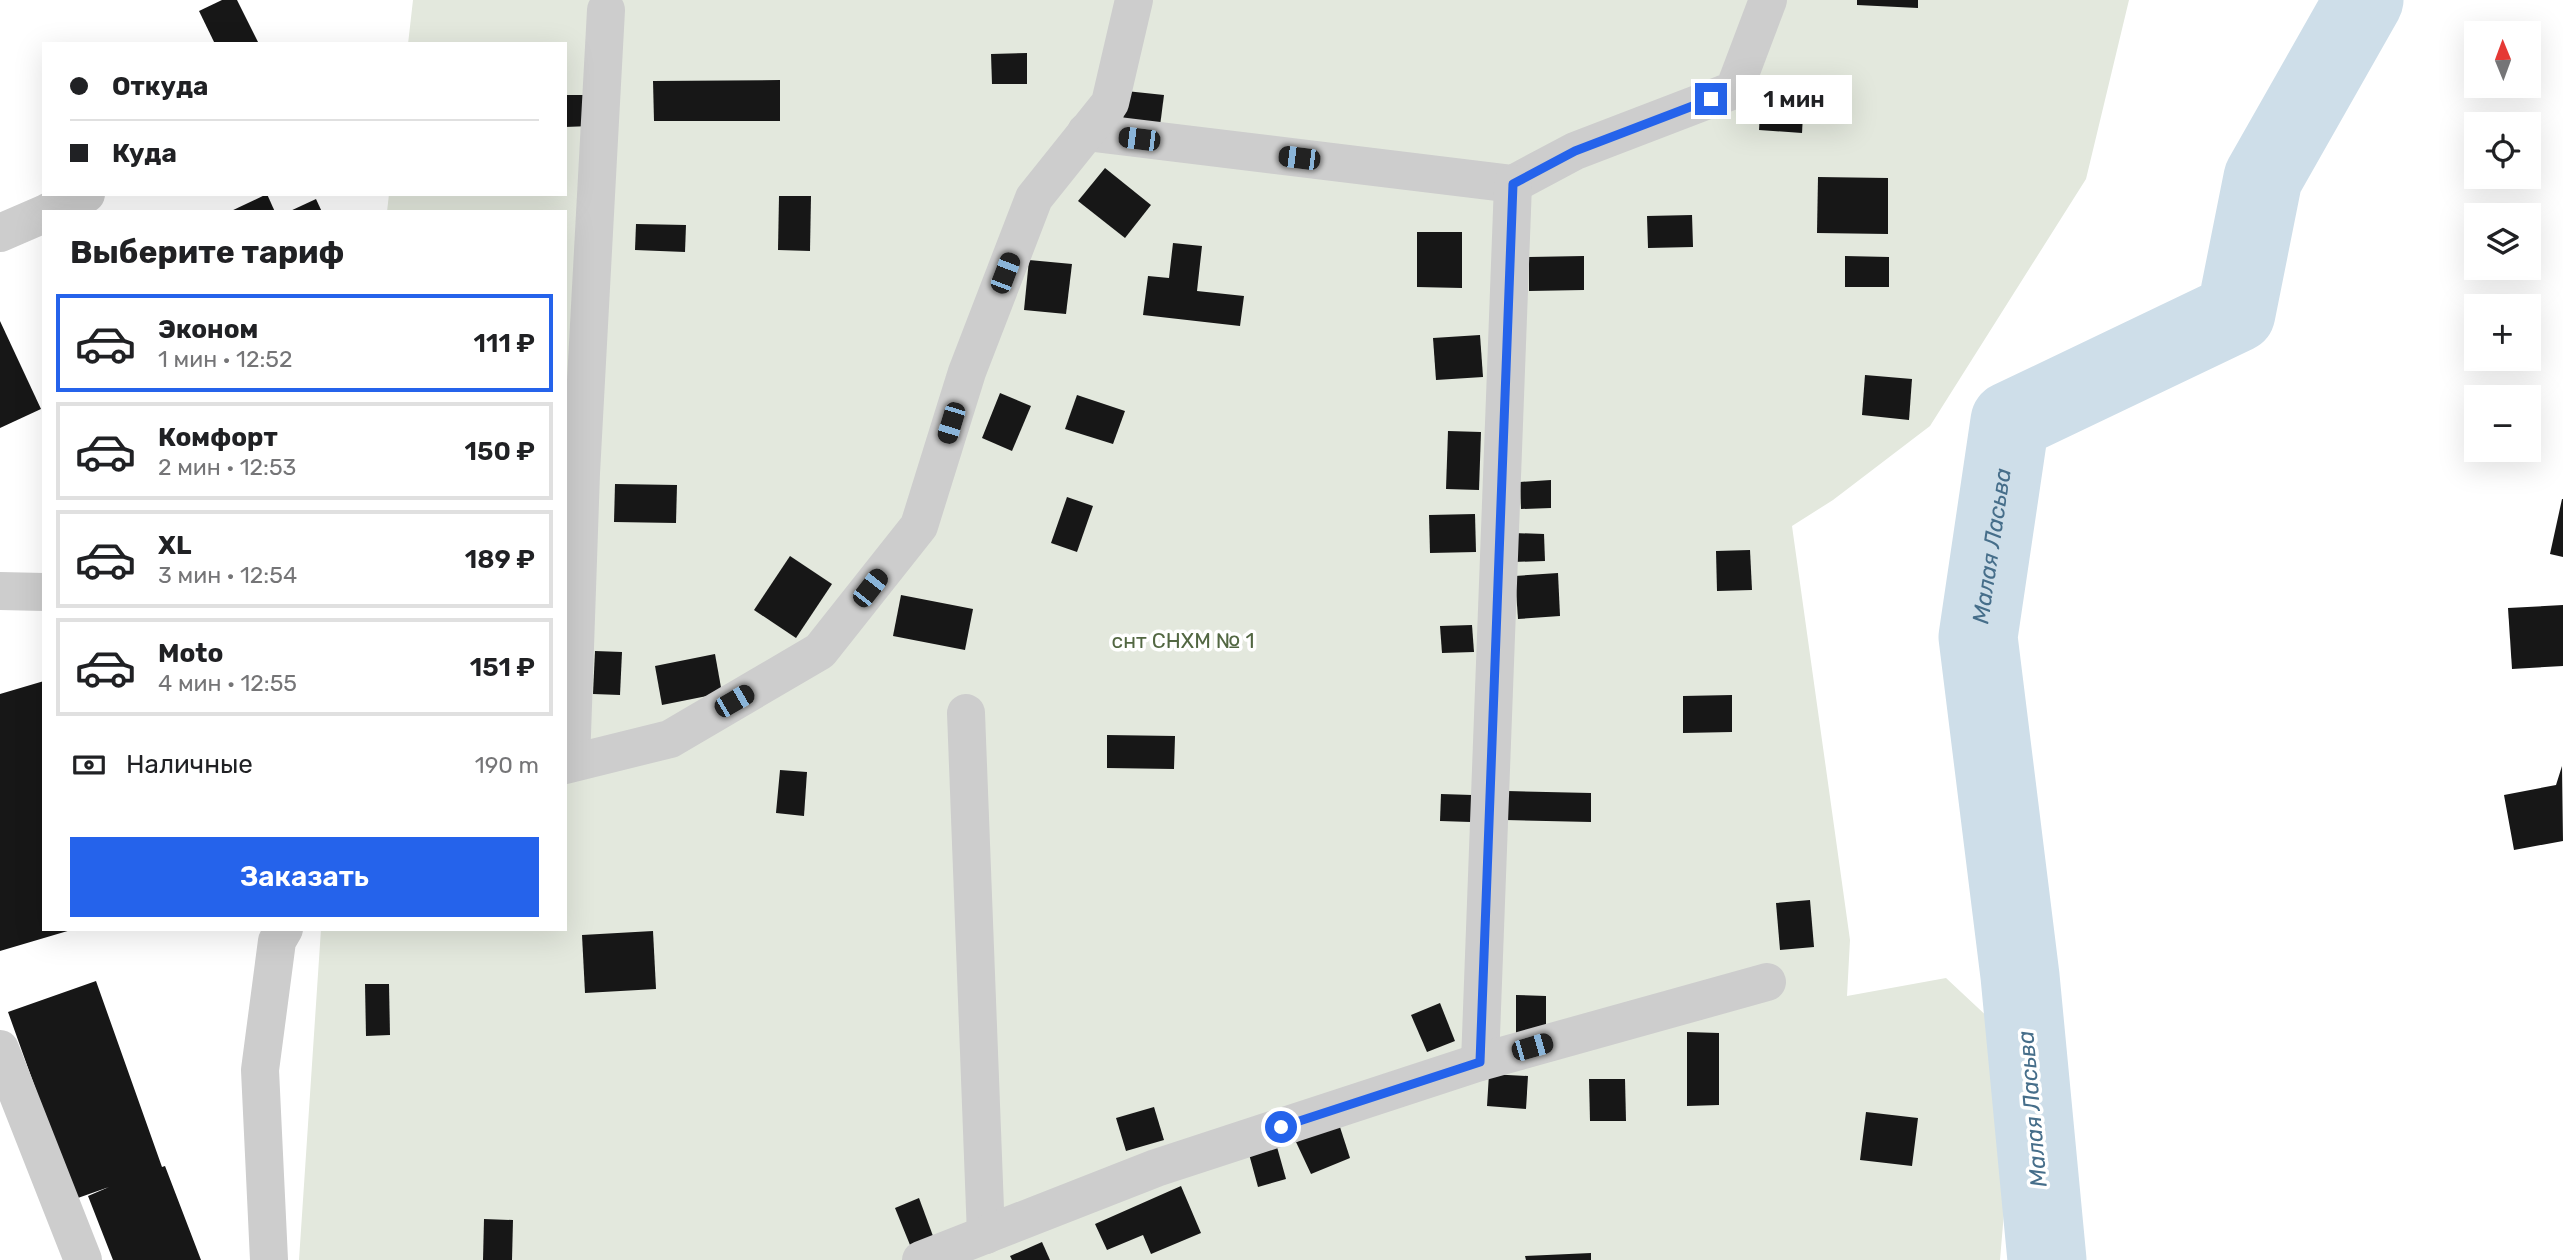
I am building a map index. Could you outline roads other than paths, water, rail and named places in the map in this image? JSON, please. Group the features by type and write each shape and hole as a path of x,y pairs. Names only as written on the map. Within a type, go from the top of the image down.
{"lane":[{"path":"606,10 568,764 670,739 820,651 919,526 967,372 1034,198 1110,103 1134,0"},
{"path":"1086,132 1513,184 1575,151 1734,90 1768,0"},
{"path":"1480,1062 1513,184"},
{"path":"52,210 82,196"},
{"path":"0,233 42,215"},
{"path":"0,591 42,592"},
{"path":"966,713 986,1235"},
{"path":"269,1260 260,1070 276,941 283,931"},
{"path":"921,1260 1156,1168 1480,1062 1767,982"},
{"path":"0,1049 61,1210 83,1260"}],"waterway":[{"name":"Малая Ласьва","path":"2047,1260 2020,976 1978,637 2010,421 2236,313 2263,178 2364,0"}],"park label":[{"name":"снт СНХМ № 1","path":"1183,640"}]}
